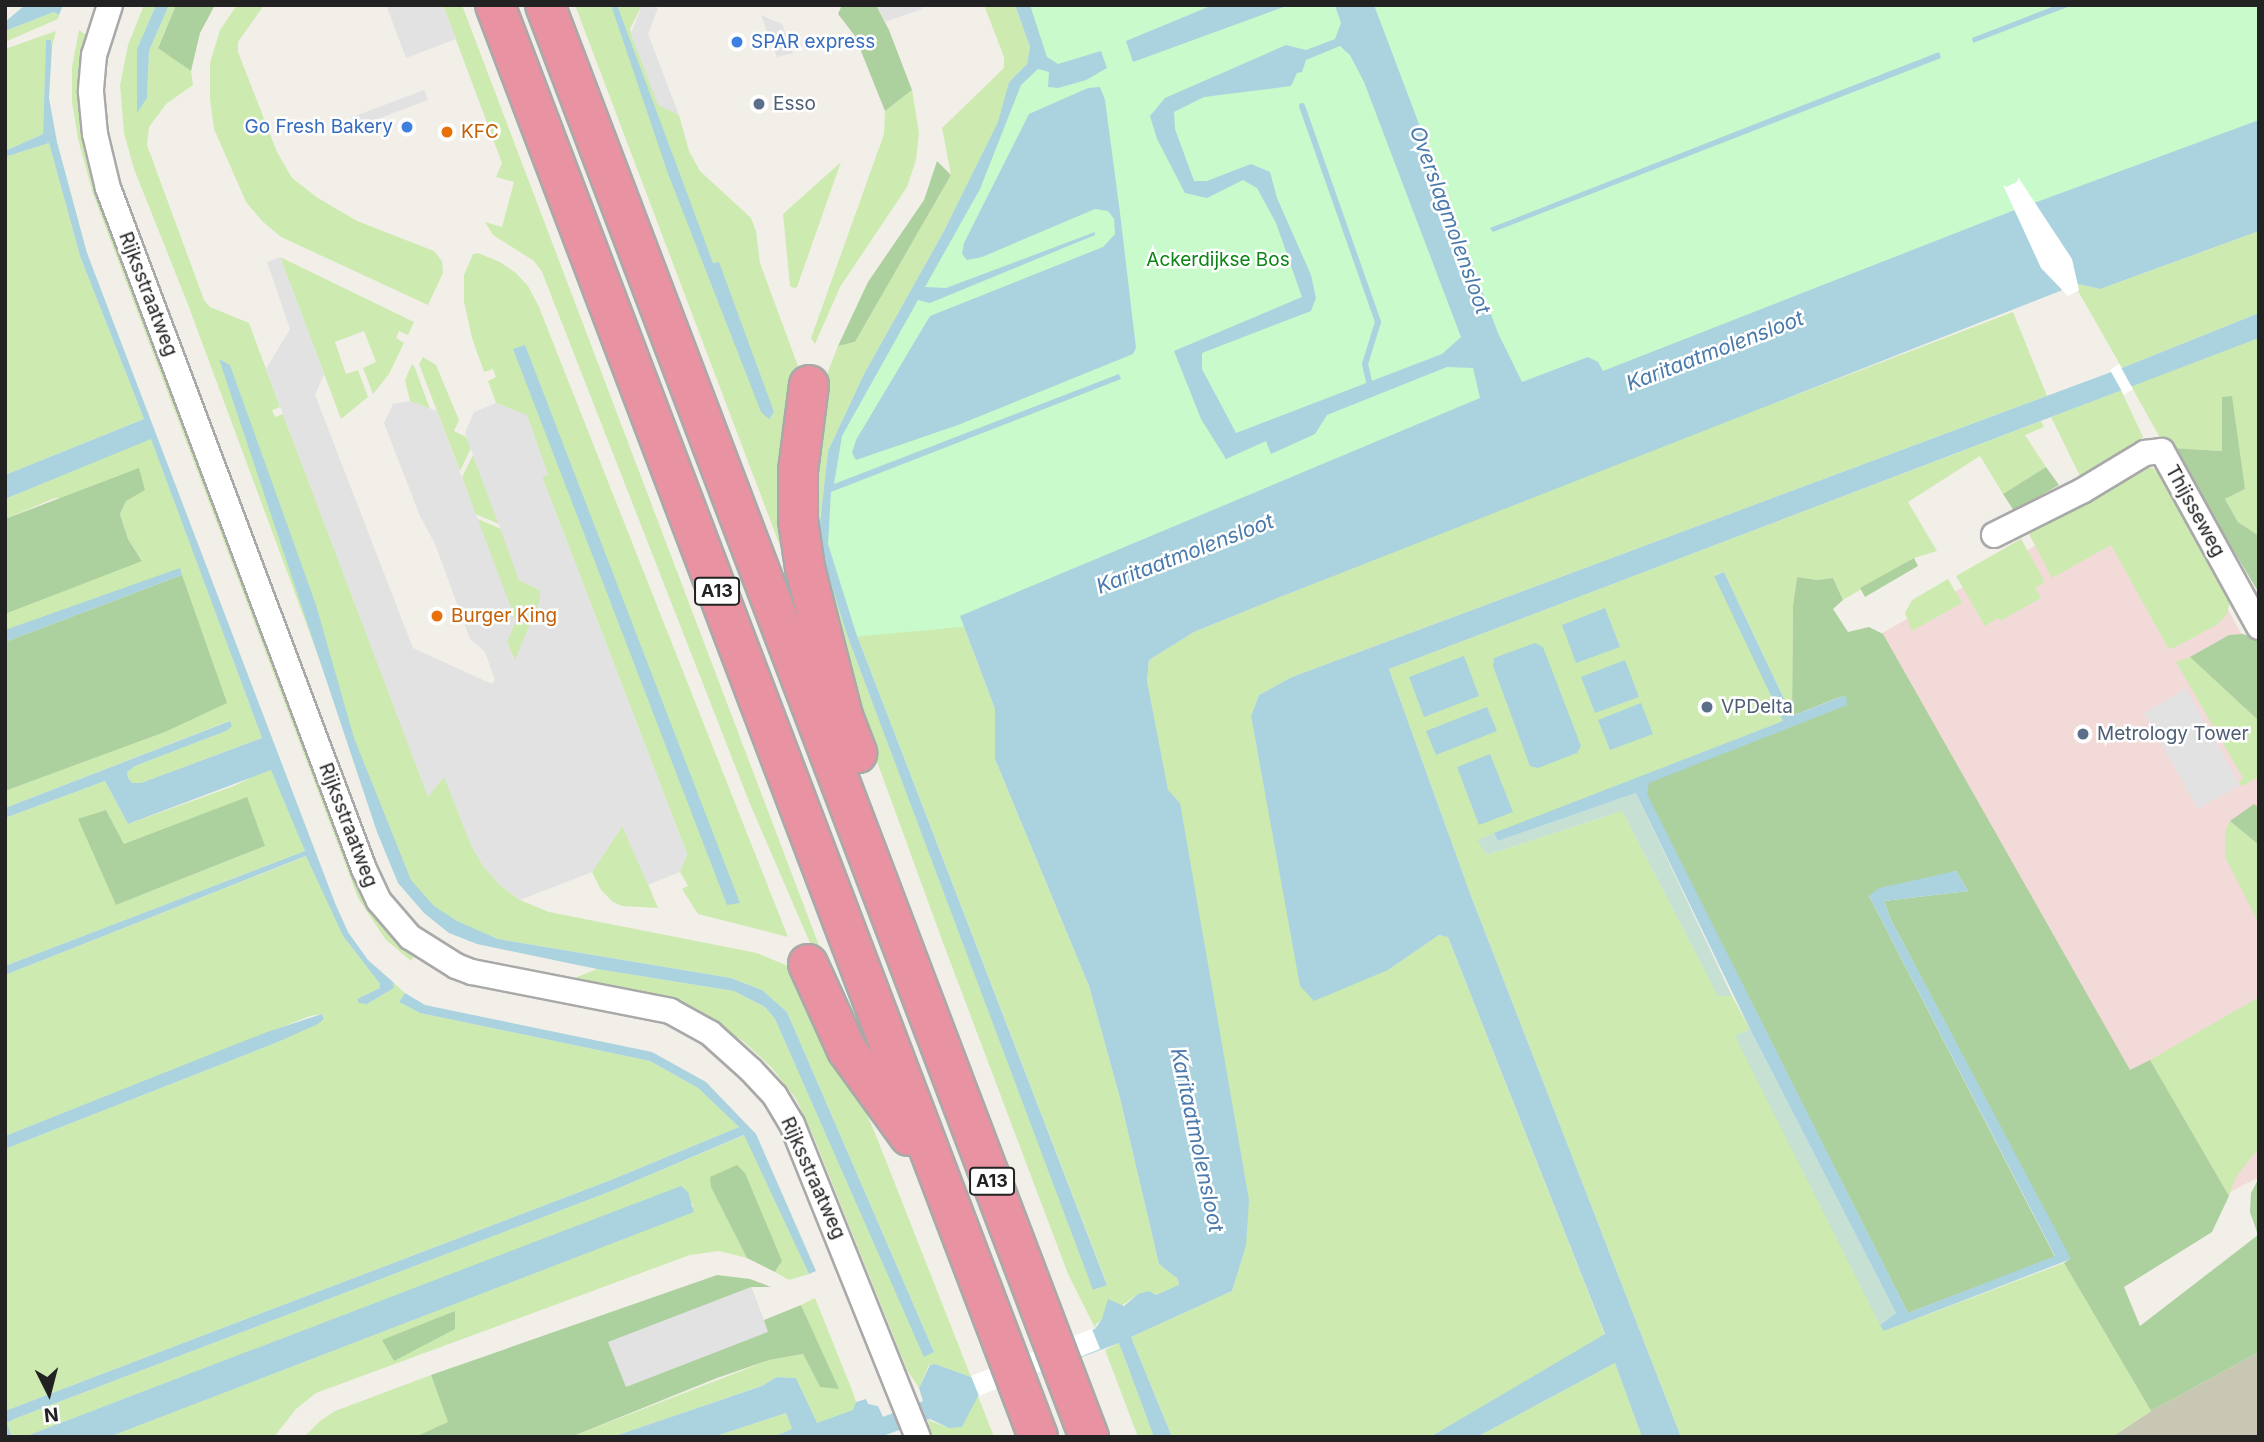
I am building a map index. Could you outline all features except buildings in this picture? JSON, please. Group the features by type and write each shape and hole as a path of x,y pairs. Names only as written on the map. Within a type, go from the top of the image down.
{"highway":[{"name":"A13","path":"495,5 1038,1437"},
{"name":"A13","path":"545,5 1089,1437"},
{"name":"A13","path":"808,385 798,471 799,520 805,568 843,716 893,851 930,1018"},
{"name":"A13","path":"808,964 847,1050 939,1177"}],"street":[{"name":"Rijksstraatweg","path":"110,5 94,55 91,92 95,134 108,188 364,869 379,901 410,937 456,966 472,972 670,1012 710,1034 751,1070 775,1096 792,1124 913,1423"},
{"name":"Thijsseweg","path":"1994,535 2082,491 2145,453 2162,451 2259,627"}],"shaded area":[{"path":"386,5 443,5 456,39 406,58"},
{"path":"642,5 658,8 648,34 679,115 658,105 631,34"},
{"path":"876,5 920,5 922,9 885,22"},
{"path":"761,15 782,24 793,53 777,57"},
{"path":"424,90 428,100 359,126 355,116"},
{"path":"280,257 324,374 315,395 413,648 492,684 495,680 485,652 470,639 435,544 420,516 384,423 393,404 410,401 437,411 516,621 507,642 515,660 540,601 540,590 519,580 465,433 474,412 496,403 527,415 548,475 542,477 687,854 680,872 648,885 622,826 592,872 520,900 500,885 484,867 472,847 444,777 428,797 266,369 290,329 267,262"},
{"path":"2154,478 2259,665 2259,1177 2199,1208 1872,639"},
{"path":"2186,689 2240,785 2198,809 2144,713"},
{"path":"1636,793 1732,996 1718,996 1622,811 1487,855 1477,840 1494,833 1498,841"},
{"path":"1750,1029 1896,1313 1880,1325 1735,1036"},
{"path":"751,1287 768,1332 626,1387 608,1342"},
{"path":"2259,1352 2259,1437 2112,1437 2151,1411"}],"green space":[{"path":"144,5 156,5 137,49 147,98 149,51 169,5 176,5 158,47 191,71 193,85 166,104 149,127 147,145 204,300 210,307 249,323 280,407 272,410 275,417 283,414 428,796 444,776 472,847 484,867 500,885 520,900 549,912 757,953 795,969 823,1016 875,1133 971,1377 935,1364 929,1365 919,1388 907,1370 814,1138 796,1099 772,1068 744,1042 711,1021 565,982 597,969 734,991 765,1007 775,1019 925,1356 934,1352 787,1012 762,990 731,978 498,939 457,922 403,885 187,302 134,169 124,133 120,85 128,45","holes":["220,360 230,366 315,605 304,608"]},
{"path":"176,5 215,5 200,33 191,71 158,48"},
{"path":"237,5 264,5 238,42 238,52 277,152 292,178 318,198 357,221 434,251 442,261 443,273 428,305 281,237 262,221 246,202 214,129 210,99 210,63 220,30"},
{"path":"443,5 462,5 823,956 816,957 750,804 542,272 534,261 493,235 485,222 502,227 514,182 496,177 502,163"},
{"path":"575,5 642,5 630,29 658,104 679,115 689,151 700,171 751,218 756,231 760,263 798,366 794,583"},
{"path":"842,5 876,5 889,30 912,90 885,111 855,36 838,14"},
{"path":"984,5 1015,5 1030,47 1027,64 1009,82 999,122 944,231 864,374 828,451 820,523 823,558 847,635 1094,1290 1107,1284 856,633 960,616 995,709 995,759 1089,986 1120,1098 1159,1264 1178,1279 1179,1286 1156,1295 1138,1294 1096,1324 1095,1328 1068,1274 942,940 832,638 814,566 819,402 829,369 838,346 855,342 951,175 942,128 1004,68 1004,57"},
{"name":"Ackerdijkse Bos","path":"1022,5 2259,5 2259,129 982,625 854,637 825,533 833,456 850,414 1002,122 1014,85 1034,63"},
{"path":"54,12 59,15 58,19 5,42 5,31"},
{"path":"79,30 89,37 82,91 355,873 416,953 411,961 385,939 358,898 93,194 78,139 72,102 72,67"},
{"path":"56,31 52,47 51,40 46,41 43,134 5,151 5,49"},
{"path":"912,90 919,133 916,160 907,187 840,287 815,344 811,338 884,134 885,111"},
{"path":"49,143 80,256 144,419 5,475 5,157"},
{"path":"937,161 951,175 855,342 838,346 868,282 924,200"},
{"path":"841,162 797,287 794,288 790,286 783,214"},
{"path":"2259,231 2259,313 2122,368 2078,291 2078,284 2100,289"},
{"path":"478,253 500,262 516,273 528,286 539,307 788,937 698,914 682,889 688,886 680,872 687,854 542,477 548,475 527,416 496,403 488,381 496,377 493,369 484,372 472,338 464,302 464,275 473,254"},
{"path":"280,257 414,322 408,335 399,331 396,338 404,343 389,374 373,394 363,368 376,362 364,331 335,342 346,374 358,370 368,397 341,419"},
{"path":"2013,312 2047,396 1292,677 1259,695 1251,716 1301,986 1388,970 1439,935 1448,937 1605,1335 1430,1437 1172,1437 1131,1337 1232,1291 1246,1246 1147,681 1149,660 1194,632 1280,597 1599,470"},
{"path":"2259,338 2259,536 2238,522 2225,499 2245,489 2222,397 2222,451 2172,448 2163,443 2131,386"},
{"path":"423,357 436,365 459,420 454,431 466,437 471,448 460,471 419,364"},
{"path":"412,364 430,409 410,401 405,380"},
{"path":"2121,390 2143,437 2124,452 2080,476 2051,417"},
{"path":"2232,396 2245,489 2225,499 2238,522 2259,536 2259,593 2172,448 2222,451 2222,397"},
{"path":"2041,421 2044,427 2025,435 2046,467 2003,494 1980,456 1908,502 1937,551 1914,558 1843,600 1833,578 1817,580 1797,577 1793,606 1792,716 1724,572 1715,575 1784,721 1478,840 1487,855 1622,811 1718,995 1732,996 1750,1029 1736,1036 1884,1331 2064,1263 2151,1411 2112,1437 1681,1437 1471,896 1389,669"},
{"path":"151,438 262,738 141,783 132,783 128,778 127,772 135,766 226,731 229,721 5,808 5,791 165,732 181,575 5,642 5,614 142,560 128,539 120,514 126,501 55,498 5,519 5,499"},
{"path":"473,455 499,524 475,514 462,477"},
{"path":"2046,467 2059,485 2014,511 2003,494"},
{"path":"2149,467 2164,473 2231,596 2227,614 2218,624 2172,649 2168,648 2111,545 2052,578 2029,534 2127,476"},
{"path":"139,468 145,490 126,501 120,514 128,539 142,561 5,614 5,519"},
{"path":"478,519 501,529 519,580 540,590 540,601 515,661 507,642"},
{"path":"2021,539 2045,582 2035,588 2041,598 2000,621 1998,618 1985,626 1956,576"},
{"path":"1914,558 1918,566 1865,597 1860,588"},
{"path":"182,575 227,703 165,732 5,791 5,642"},
{"path":"1797,577 1817,580 1833,578 1843,600 1833,609 1848,632 1869,627 1883,634 2130,1070 2150,1060 2229,1196 2212,1232 2124,1287 2140,1326 2258,1235 2250,1212 2251,1193 2259,1178 2259,1352 2151,1411 2064,1263 2070,1259 1890,918 1884,901 1968,891 1956,871 1869,896 2055,1257 1908,1313 1646,794 1648,783 1845,695 1792,716 1793,606"},
{"path":"1948,579 1962,603 1912,631 1905,613 1912,600"},
{"path":"2243,634 2254,638 2259,644 2259,721 2190,657 2229,635"},
{"path":"2190,657 2259,721 2259,777 2242,786 2239,783 2243,778 2176,662"},
{"path":"266,770 274,771 305,851 5,966 5,818 105,781 128,824 234,786","holes":["106,810 124,844 265,846 116,905"]},
{"path":"247,797 265,846 116,905 78,819 106,810 124,844"},
{"path":"2254,804 2259,808 2259,845 2230,821"},
{"path":"2230,821 2259,845 2259,924 2225,857 2225,832"},
{"path":"623,825 658,908 622,906 613,902 601,890 592,872"},
{"path":"307,856 343,936 380,984 380,988 358,999 367,1004 394,988 393,982 405,993 399,1002 420,1013 650,1061 698,1088 739,1127 611,1180 5,1411 5,1149 273,1044 324,1019 322,1014 310,1016 5,1136 5,975"},
{"path":"2259,997 2259,1148 2236,1177 2229,1196 2150,1060"},
{"path":"745,1135 809,1274 789,1280 775,1272 780,1265 742,1247 747,1258 719,1251 690,1255 316,1393 296,1409 274,1437 109,1437 693,1212 693,1205 681,1187 24,1437 12,1437 7,1423 14,1419 614,1190"},
{"path":"737,1165 745,1173 782,1261 775,1272 747,1258 711,1187 710,1177"},
{"path":"717,1275 750,1279 771,1287 751,1287 768,1332 764,1320 801,1305 839,1389 820,1387 803,1354 769,1360 717,1378 571,1437 415,1437 448,1422 431,1375"},
{"path":"815,1298 852,1390 856,1402 854,1410 817,1424 796,1378 777,1377 762,1386 612,1437 571,1437 769,1360 803,1354 820,1387 838,1388 801,1305"},
{"path":"455,1311 455,1329 394,1361 382,1340"},
{"path":"1119,1343 1154,1437 1138,1437 1105,1350"},
{"path":"1615,1363 1642,1437 1477,1437"},
{"path":"431,1375 449,1423 415,1437 304,1437 335,1411"},
{"path":"978,1396 994,1437 931,1437 928,1420 949,1428"},
{"path":"786,1413 792,1429 773,1437 713,1437"}],"water":[{"path":"25,5 63,5 59,15 54,12 5,31 5,22"},
{"path":"156,5 169,5 149,51 147,98 137,113 137,49"},
{"path":"611,5 617,5 713,263 719,262 774,412 769,419 761,412 667,171"},
{"path":"1015,5 1030,5 1047,57 1058,64 1101,51 1107,68 1086,80 1058,88 1048,87 1049,72 1038,69 1021,85 980,189 925,287 946,288 1095,232 1095,235 930,303 918,300 842,436 834,484 1119,374 1121,379 831,492 828,544 856,633 1107,1285 1093,1290 847,635 823,558 820,523 828,451 864,374 944,231 998,122 1009,82 1027,64 1030,47"},
{"path":"1213,5 1289,5 1133,62 1126,41"},
{"path":"1335,5 1374,5 1498,333 1522,382 1588,357 1598,362 1603,371 2007,213 2259,120 2259,231 2100,289 2078,284 1280,597 1194,632 1149,660 1147,681 1168,790 1180,803 1249,1200 1246,1246 1232,1291 1131,1337 1172,1437 1154,1437 1119,1343 978,1396 962,1427 949,1428 930,1419 880,1437 773,1437 792,1429 786,1413 713,1437 612,1437 762,1386 777,1377 796,1378 817,1423 853,1410 856,1402 866,1399 868,1404 878,1406 883,1417 923,1401 919,1388 930,1365 935,1364 971,1377 1095,1329 1102,1319 1108,1299 1124,1306 1138,1294 1149,1291 1156,1295 1179,1285 1178,1279 1159,1264 1120,1098 1089,986 995,759 995,709 960,616 1480,398 1473,368 1447,367 1327,415 1315,434 1271,454 1266,441 1226,459 1201,419 1174,351 1302,297 1276,223 1257,188 1243,180 1207,198 1185,193 1157,139 1150,116 1165,98 1286,45 1306,50 1335,39 1341,23","holes":["1340,46 1350,55 1364,82 1461,337 1442,354 1236,433 1202,369 1202,353 1311,311 1316,298 1311,275 1277,198 1270,172 1251,164 1207,181 1194,181 1175,129 1174,112 1204,97 1291,86 1297,73 1302,72 1306,60"]},
{"path":"2057,5 2073,5 1973,43 1972,38"},
{"path":"46,40 51,40 52,47 49,98 57,142 87,253 335,903 348,932 368,960 393,982 394,988 367,1004 359,1003 357,999 380,988 380,984 343,936 306,856 5,975 5,966 305,851 271,770 128,824 105,781 5,818 5,808 230,721 232,726 226,731 135,766 127,772 128,778 132,783 141,783 262,738 151,439 5,499 5,475 144,419 80,256 49,143 5,157 5,151 43,134"},
{"path":"1939,52 1941,58 1493,232 1490,228"},
{"path":"1100,87 1105,100 1120,213 1136,348 1133,354 958,425 856,460 852,453 856,440 930,316 1103,247 1115,234 1114,219 1108,211 1095,209 982,257 967,260 962,254 964,243 1029,114 1088,88"},
{"path":"2259,313 2259,338 1389,669 1471,896 1681,1437 1642,1437 1615,1363 1477,1437 1430,1437 1605,1334 1448,937 1439,935 1388,970 1314,1001 1300,986 1251,716 1259,695 1292,677 2122,368"},
{"path":"525,345 740,903 727,905 513,349"},
{"path":"219,359 230,365 316,605 354,738 411,880 434,906 457,921 498,939 731,978 762,990 787,1012 934,1352 924,1357 775,1019 765,1007 734,991 597,969 477,944 449,933 424,913 398,883 377,832"},
{"path":"180,568 182,575 5,642 5,630"},
{"path":"1724,572 1792,716 1846,695 1847,705 1649,783 1647,794 1908,1313 2055,1256 1869,896 1879,888 1956,871 1968,891 1884,901 1890,918 2071,1259 1884,1331 1880,1325 1896,1313 1750,1029 1636,793 1498,841 1494,833 1783,721 1714,576"},
{"path":"1605,608 1620,647 1576,663 1562,625"},
{"path":"1535,643 1543,647 1581,746 1577,753 1538,768 1530,766 1493,666 1494,658"},
{"path":"1464,656 1479,696 1424,717 1409,677"},
{"path":"1625,660 1639,697 1595,713 1581,677"},
{"path":"1641,703 1653,734 1610,750 1598,720"},
{"path":"1487,707 1497,731 1436,755 1426,731"},
{"path":"1490,754 1513,812 1479,825 1457,767"},
{"path":"405,993 425,1005 652,1052 706,1082 756,1134 816,1271 809,1274 744,1135 614,1190 14,1419 7,1423 12,1437 5,1437 5,1411 611,1180 739,1127 698,1088 650,1061 420,1013 399,1002"},
{"path":"322,1014 324,1019 318,1024 273,1044 5,1149 5,1136 267,1032"},
{"path":"681,1186 688,1192 694,1212 109,1437 24,1437"}],"pier":[{"path":"2018,177 2072,259 2079,290 2068,296 2041,268 2003,185 2007,187 2018,181"},
{"path":"2119,364 2133,389 2124,395 2110,370"},
{"path":"1092,1329 1100,1349 979,1396 971,1376"}],"waterway":[{"path":"1302,106 1378,322 1365,364 1370,386"}],"place":[{"name":"SPAR express","path":"737,42"},
{"name":"Esso","path":"759,104"},
{"name":"Go Fresh Bakery","path":"407,127"},
{"name":"KFC","path":"447,132"},
{"name":"Burger King","path":"437,616"},
{"name":"VPDelta","path":"1707,707"},
{"name":"Metrology Tower","path":"2083,734"}],"water label":[{"name":"Overslagmolensloot","path":"1450,220"},
{"name":"Karitaatmolensloot","path":"1715,351"},
{"name":"Karitaatmolensloot","path":"1185,554"},
{"name":"Karitaatmolensloot","path":"1197,1140"}]}
